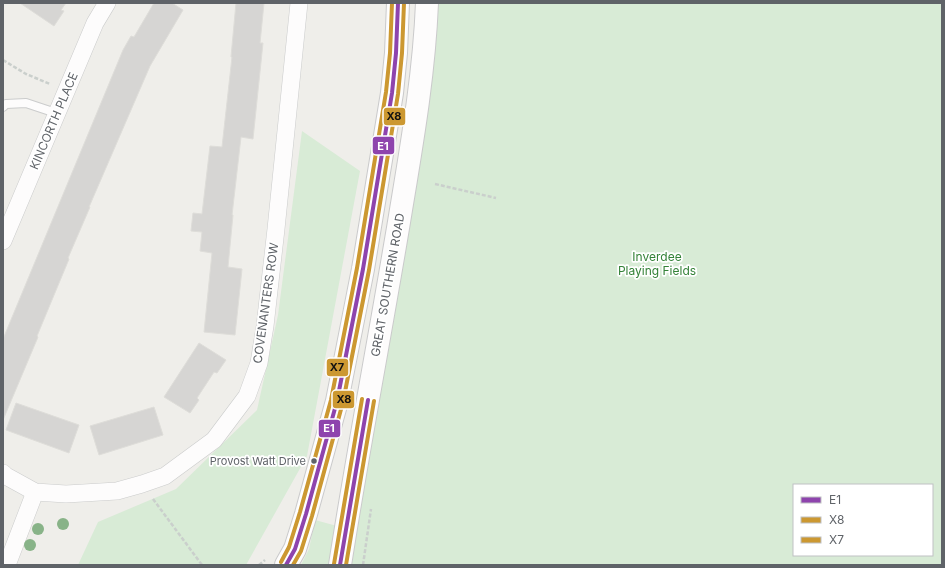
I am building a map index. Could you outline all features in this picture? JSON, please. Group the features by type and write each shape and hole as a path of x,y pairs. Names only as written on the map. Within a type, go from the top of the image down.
{"main road":[{"path":"286,565 295,549 306,514 340,386 363,269 392,93 396,53 398,3"},
{"name":"GREAT SOUTHERN ROAD","path":"340,565 361,434 375,363 418,107 427,3"}],"street":[{"name":"KINCORTH PLACE","path":"3,241 95,23 107,3"},
{"name":"COVENANTERS ROW","path":"35,492 66,494 109,491 142,484 165,476 214,440 247,396 259,363 265,326 276,237 299,3"},
{"path":"3,473 35,492 7,565"}],"lane":[{"path":"3,107 6,104 26,103 56,113"}],"path":[{"path":"3,60 26,74 67,91"},
{"path":"435,184 496,198"},
{"path":"142,484 202,565"},
{"path":"363,565 372,513"}],"green space":[{"name":"Inverdee Playing Fields","path":"427,3 942,3 942,565 340,565"},
{"path":"302,131 360,171 307,456 246,565 78,565 98,522 176,489 257,410 278,315"},
{"path":"315,520 337,526 329,565 301,565 309,549"}],"building":[{"path":"20,3 66,3 61,10 64,11 54,26"},
{"path":"154,3 172,3 183,10 150,66 89,207 37,336 38,337 3,420 3,339 123,50 131,36 134,37"},
{"path":"236,3 264,3 260,43 263,43 253,139 241,137 232,215 228,267 242,269 235,335 204,332 212,253 200,251 202,232 191,231 193,213 202,214 210,146 222,147 232,57"},
{"path":"199,343 226,360 217,373 214,372 197,398 199,400 190,413 164,397"},
{"path":"16,403 79,425 69,453 6,430"},
{"path":"154,407 163,435 99,455 90,426"}],"transit line":[{"name":"X7","path":"281,562 289,547 300,512 331,400 357,268 386,92 390,53 392,3"},
{"name":"E1","path":"286,565 295,549 306,514 337,401 363,269 392,93 396,53 398,3"},
{"name":"X8","path":"293,565 301,551 312,516 343,402 369,270 398,94 402,53 404,3"},
{"name":"X7","path":"334,564 362,399"},
{"name":"E1","path":"340,565 368,400"},
{"name":"X8","path":"346,565 374,401"}],"place":[{"name":"Provost Watt Drive","path":"314,461"}]}
